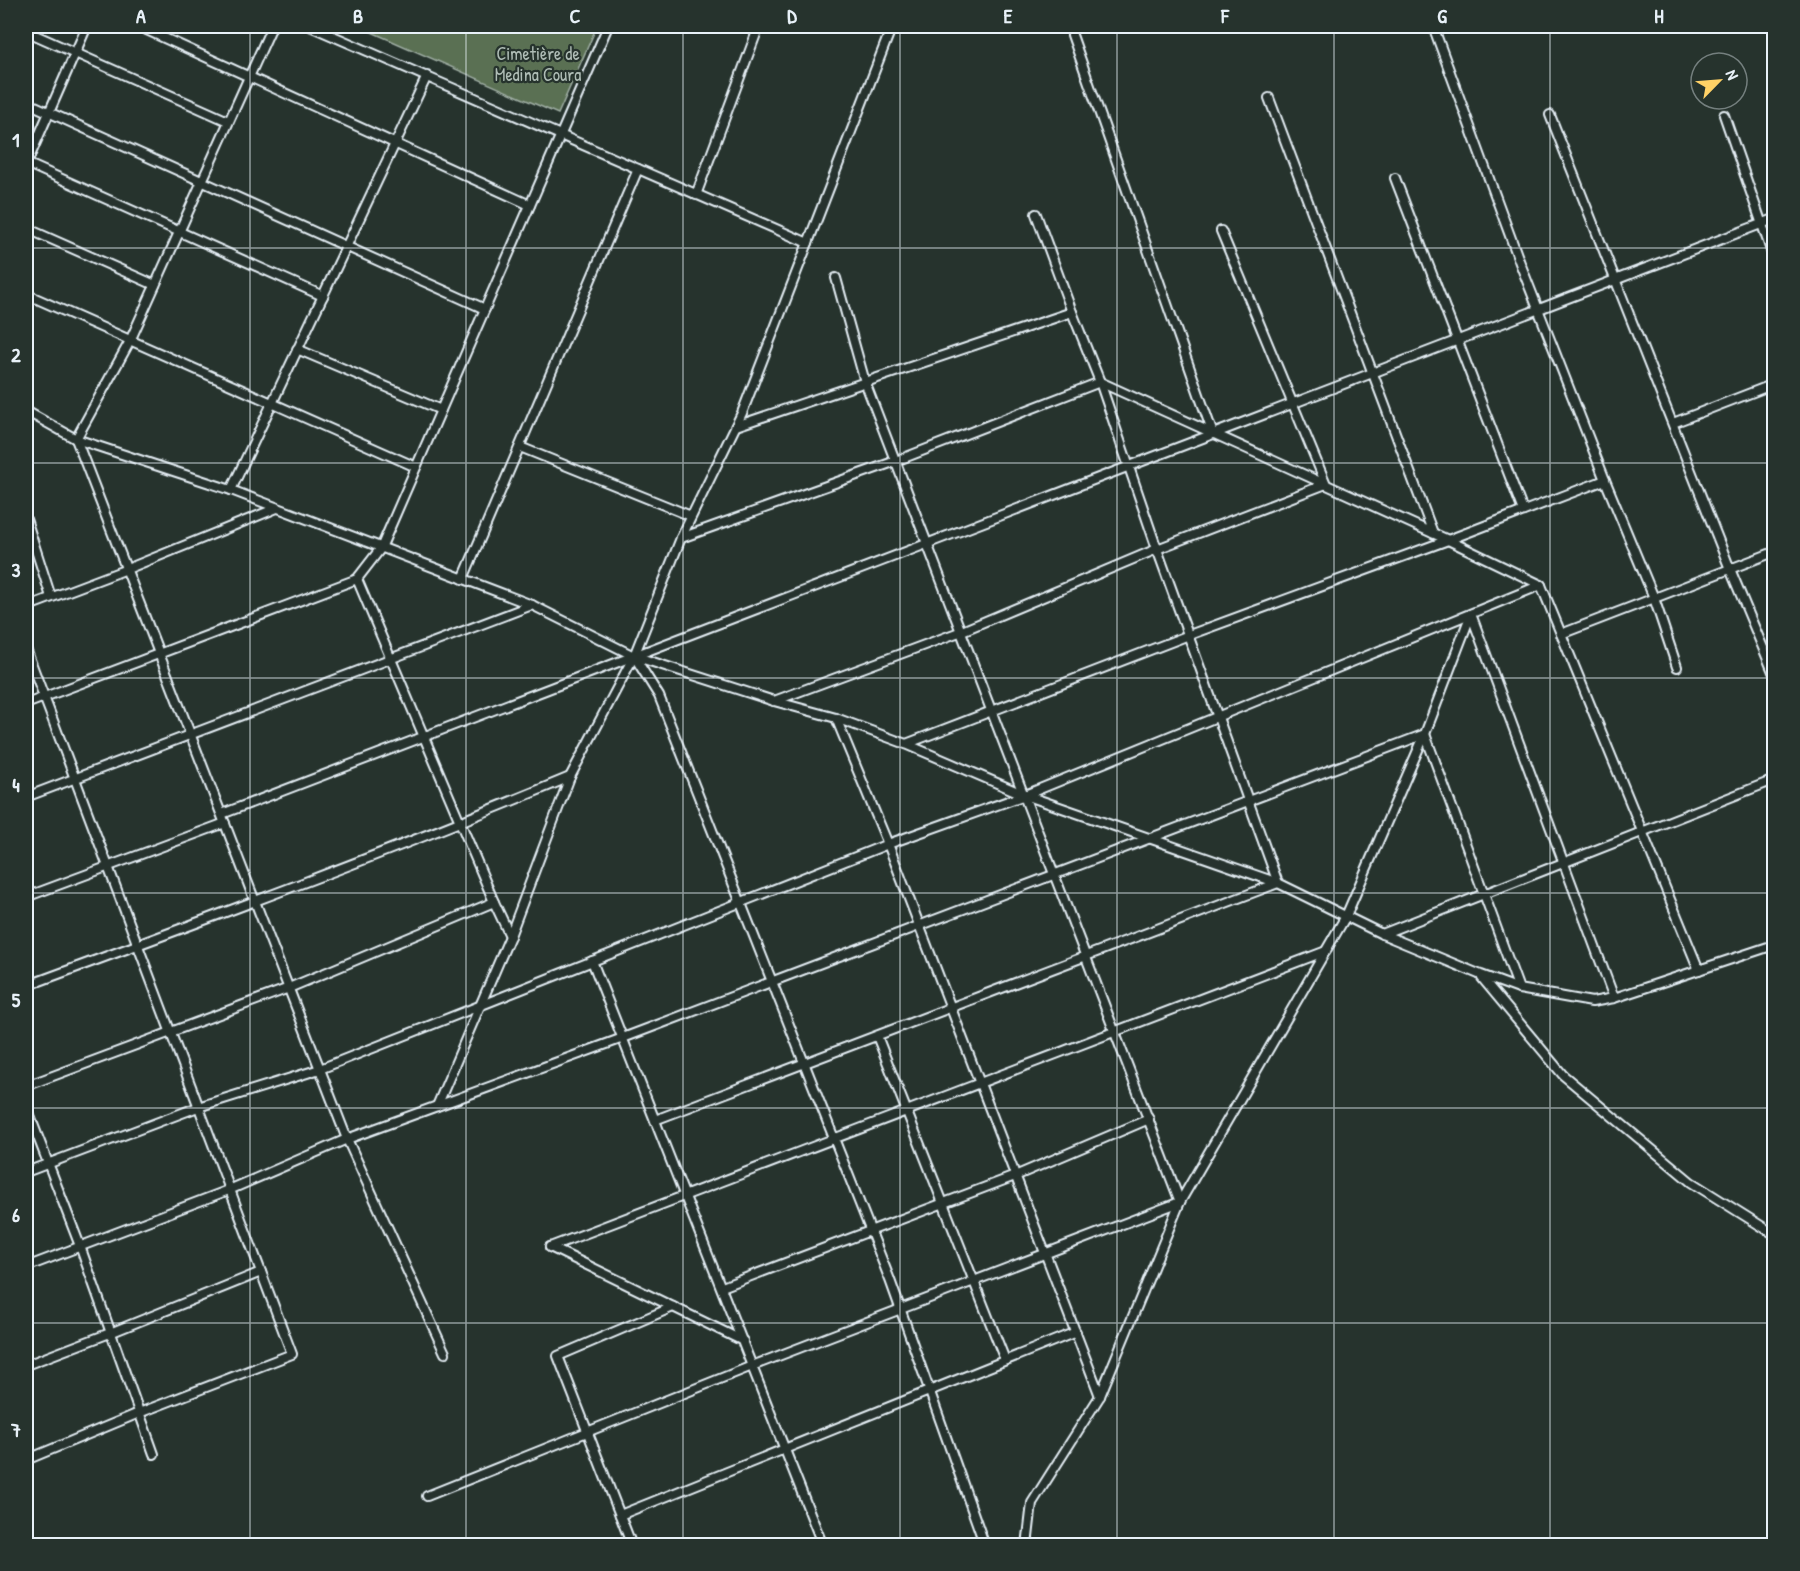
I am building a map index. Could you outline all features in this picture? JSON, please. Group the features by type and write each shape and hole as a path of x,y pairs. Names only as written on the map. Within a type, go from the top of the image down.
{"street":[{"path":"87,26 26,164 323,296"},
{"path":"138,26 530,205"},
{"path":"272,26 129,340 76,439 347,1139 446,1353"},
{"path":"310,26 808,243"},
{"path":"26,704 357,579 381,548 608,26"},
{"path":"696,195 759,26"},
{"path":"437,1106 510,936 570,777 634,656 681,538 736,426 892,26"},
{"path":"1433,26 1539,310 1654,598 1677,667"},
{"path":"26,31 228,121"},
{"path":"1072,35 1213,434"},
{"path":"231,490 427,76"},
{"path":"1269,98 1433,533"},
{"path":"26,102 484,309"},
{"path":"1550,115 1774,674"},
{"path":"1724,115 1774,259"},
{"path":"463,579 638,169"},
{"path":"1395,178 1524,511"},
{"path":"1036,214 1100,382 1157,549 1278,883"},
{"path":"222,814 1774,219"},
{"path":"26,228 154,285"},
{"path":"1221,231 1326,484"},
{"path":"836,278 866,382 1180,1202"},
{"path":"26,294 416,468"},
{"path":"736,426 1072,312"},
{"path":"297,349 441,410"},
{"path":"681,538 896,461 1100,382 1433,533 1541,585 1699,970"},
{"path":"1672,423 1774,384"},
{"path":"26,411 76,439 231,490 532,605 634,656 774,701 836,718 906,744 1025,795 1278,883 1382,934 1519,989 1592,1002 1614,998 1774,945"},
{"path":"519,447 692,516"},
{"path":"906,744 1189,635 1605,480"},
{"path":"774,701 962,631 1157,549 1326,484"},
{"path":"26,607 277,508"},
{"path":"26,519 51,597"},
{"path":"1561,634 1774,552"},
{"path":"357,579 510,936"},
{"path":"26,1172 198,1107 320,1069 888,844 1025,795 1541,585"},
{"path":"26,797 532,605"},
{"path":"1027,1545 1032,1503 1100,1396 1180,1202 1346,916 1425,734 1471,614"},
{"path":"1471,614 1614,998"},
{"path":"26,649 292,1354 139,1413 26,1460"},
{"path":"634,656 660,696 900,1309 985,1545"},
{"path":"836,718 888,844 1100,1396"},
{"path":"26,1267 229,1190 347,1139 623,1038 1425,734"},
{"path":"1425,734 1519,989"},
{"path":"26,986 256,902 461,823 570,777"},
{"path":"1382,934 1774,780"},
{"path":"26,897 225,823"},
{"path":"655,1120 1278,883"},
{"path":"26,1086 289,988 494,902"},
{"path":"743,1341 550,1247 1326,951"},
{"path":"592,961 823,1545"},
{"path":"1481,975 1563,1075 1691,1182 1774,1234"},
{"path":"878,1035 1005,1360"},
{"path":"26,1106 80,1246 154,1454"},
{"path":"722,1287 1015,1176 1149,1119"},
{"path":"428,1496 752,1365 1180,1202"},
{"path":"26,1365 261,1272"},
{"path":"632,1545 558,1356 673,1307"},
{"path":"620,1515 1076,1332"}],"green space":[{"name":"Cimetière de Medina Coura","path":"358,26 597,26 558,114"}]}
